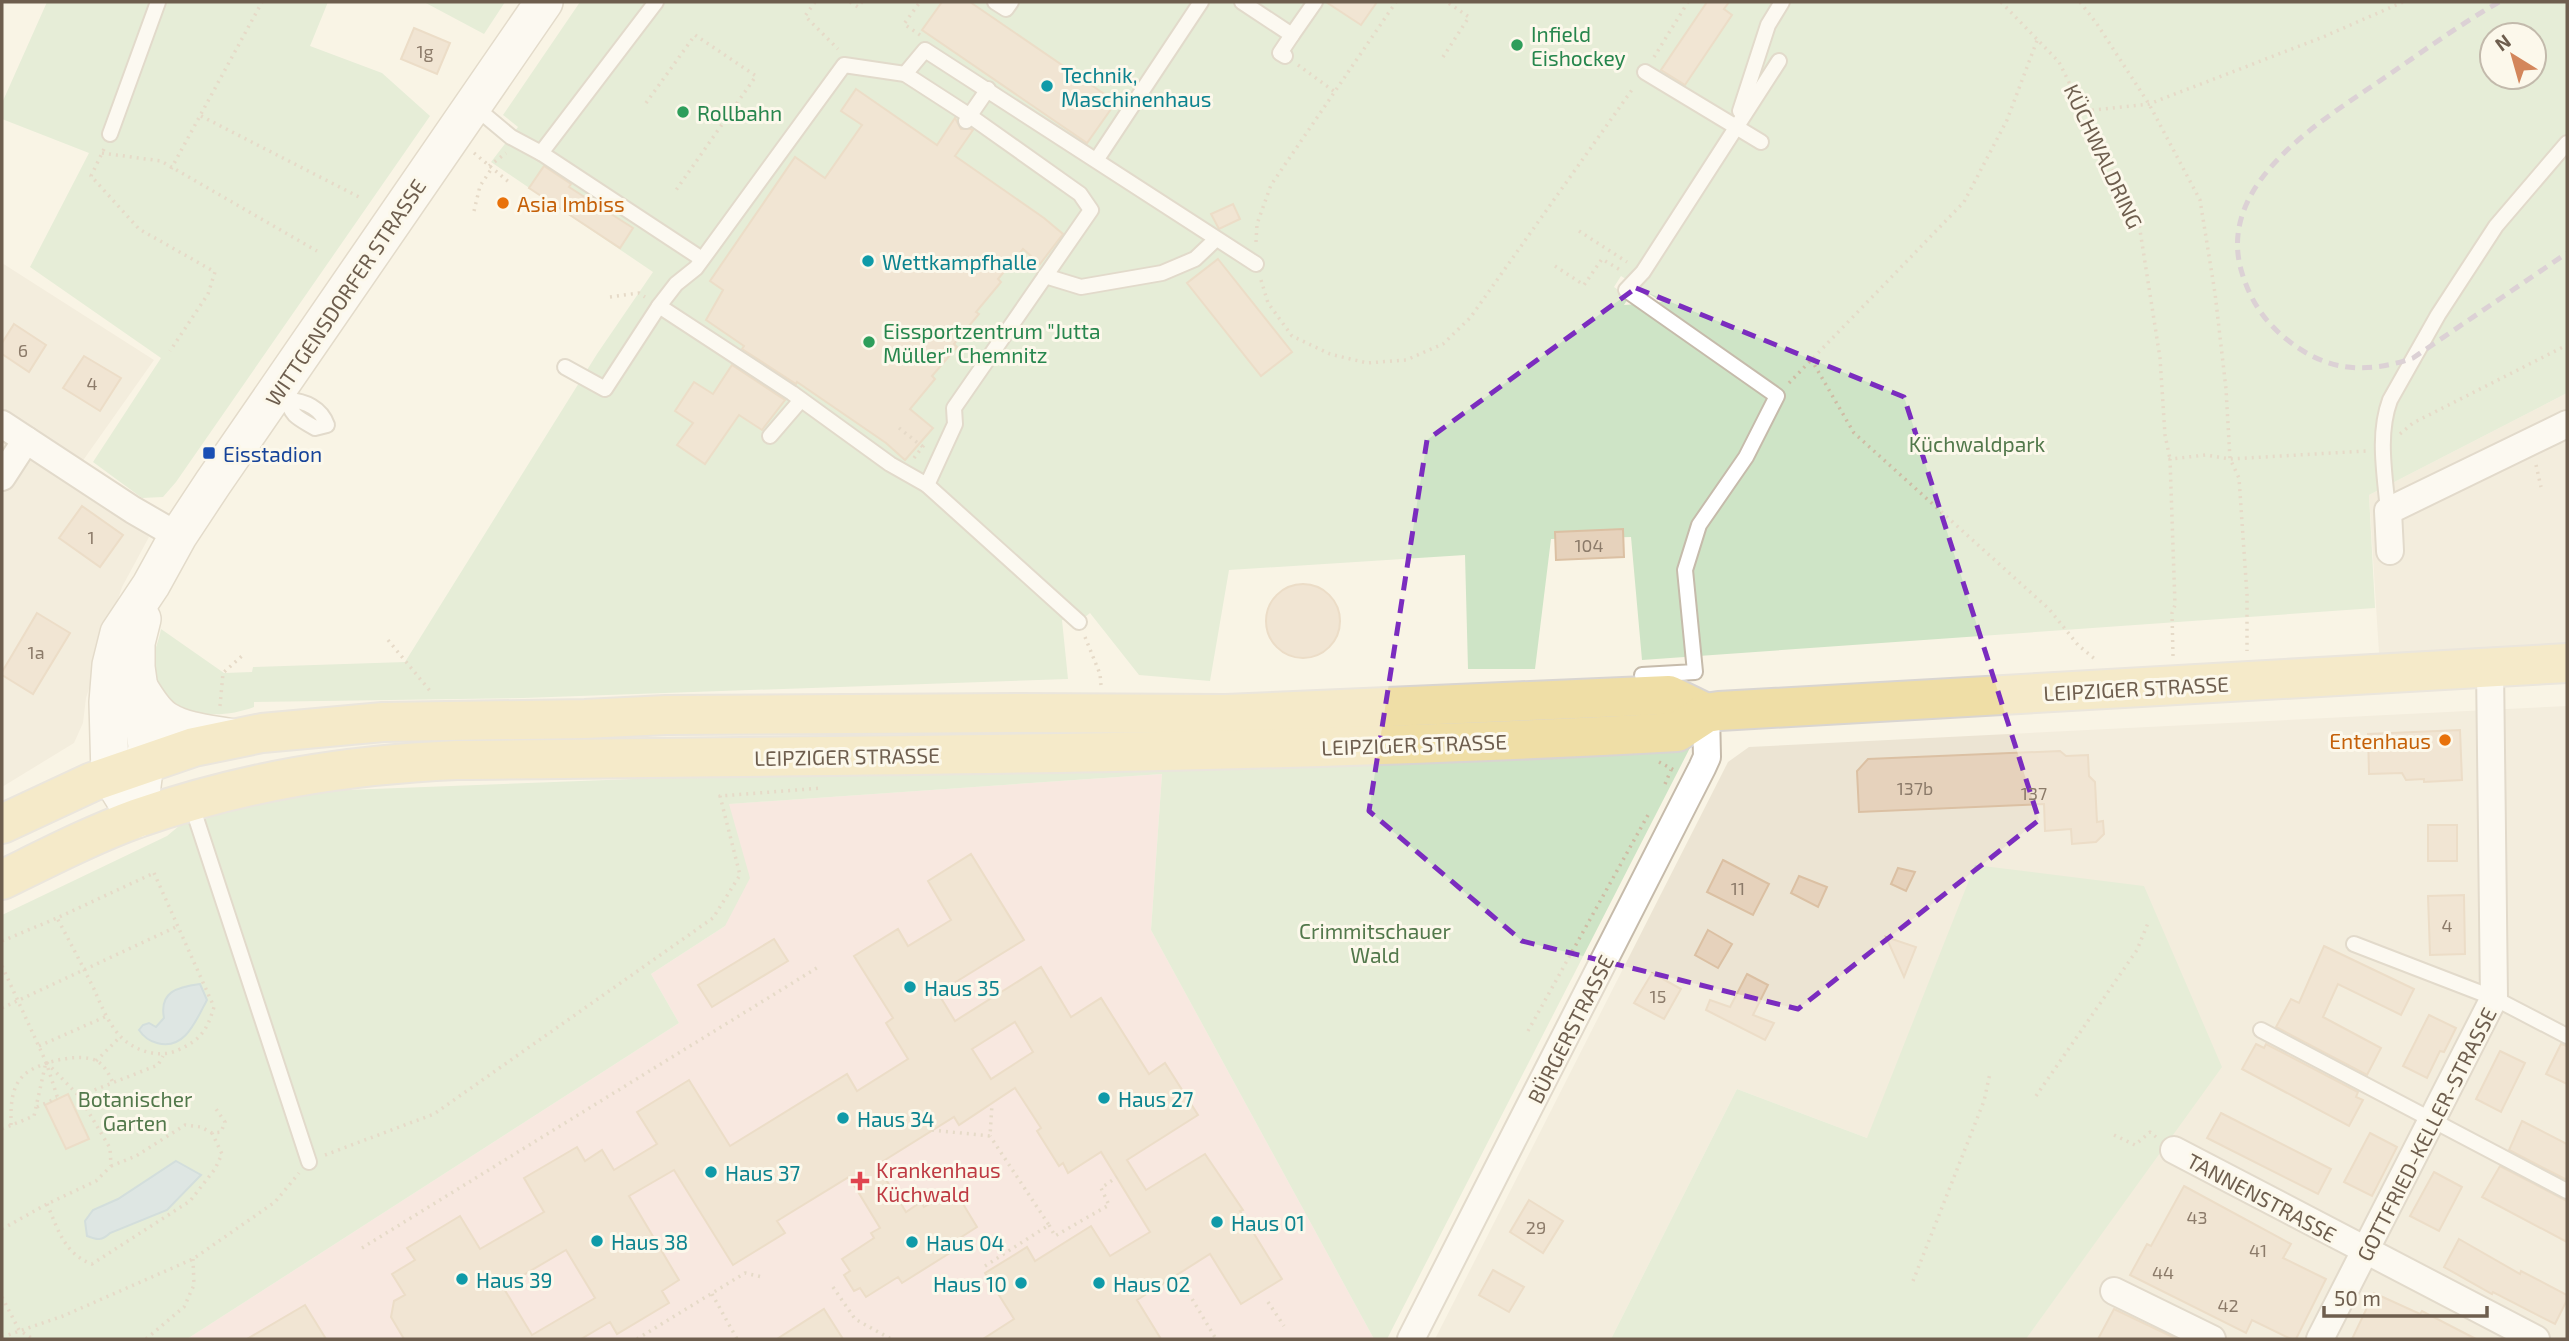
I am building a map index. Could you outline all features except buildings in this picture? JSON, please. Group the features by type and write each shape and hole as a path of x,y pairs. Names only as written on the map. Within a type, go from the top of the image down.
{"main road":[{"name":"LEIPZIGER STRASSE","path":"2,824 110,775 225,736 383,722 990,713 1226,714 1669,695 1706,713 2567,663"},
{"name":"LEIPZIGER STRASSE","path":"2,880 89,838 191,802 309,773 387,763 1132,753 1392,746 1677,732 1706,713"}],"street":[{"name":"WITTGENSDORFER STRASSE","path":"137,819 110,775 107,702 111,666 119,633 178,536 282,396 463,120 544,2"},
{"path":"2,424 133,510 178,536"},
{"path":"2390,551 2388,511 2567,424"},
{"path":"2,477 26,440"},
{"name":"WITTGENSDORFER STRASSE","path":"137,819 147,746 138,686 136,643 151,584"},
{"name":"GOTTFRIED-KELLER-STRASSE","path":"2320,1339 2494,998 2490,667"},
{"path":"138,686 165,720 178,726 225,736"},
{"name":"BÜRGERSTRASSE","path":"1411,1339 1703,768 1707,757 1706,713"},
{"name":"TANNENSTRASSE","path":"2174,1150 2536,1339"},
{"path":"2113,1291 2212,1339"}],"lane":[{"path":"110,134 159,2"},
{"path":"541,153 656,2"},
{"path":"995,2 1006,9 1011,2"},
{"path":"1097,159 1201,2"},
{"path":"1242,2 1292,35"},
{"path":"1284,56 1280,53 1315,2"},
{"path":"1735,127 1768,25 1771,2"},
{"path":"1768,25 1782,2"},
{"path":"905,74 925,50 1097,159 1215,240 1256,264"},
{"path":"1642,675 1695,672 1685,570 1699,525 1746,457 1777,396 1626,290 1643,272 1779,61"},
{"path":"565,367 605,389 654,303 696,268 844,65 905,74 1080,194 1091,210 954,408 955,424 927,485"},
{"path":"1645,72 1760,142"},
{"path":"968,119 988,89"},
{"path":"463,120 511,137 541,153 702,258"},
{"path":"2388,511 2382,449 2385,414 2390,400 2438,315 2496,226 2567,143"},
{"path":"1045,276 1081,287 1162,273 1195,259 1215,240"},
{"path":"654,303 801,400 890,464 927,485 1079,622"},
{"path":"770,436 801,400"},
{"path":"191,802 309,1162"},
{"path":"2354,944 2494,998 2567,1036"},
{"path":"2261,1030 2567,1191"}],"path":[{"path":"171,169 262,2"},
{"path":"815,2 805,16 840,51 844,65"},
{"path":"850,2 858,8 862,2"},
{"path":"920,2 904,24 920,35"},
{"path":"1396,2 1271,186 1257,223 1256,264 1268,303 1292,336 1330,354 1367,363 1406,360 1443,344 1470,318 1645,72 1688,2"},
{"path":"1443,57 1469,17 1447,2"},
{"name":"KÜCHWALDRING","path":"2001,2 2059,62 2139,224 2160,358 2165,435 2170,459 2175,605 2172,612 2173,686"},
{"path":"2080,2 2149,104 2200,201 2215,293 2230,459 2239,478 2247,595 2247,681"},
{"path":"2085,111 2149,104 2323,37 2403,2"},
{"path":"646,103 695,35 756,76 674,193"},
{"path":"1777,396 1965,202 2007,120 2038,38"},
{"path":"1309,72 1335,92"},
{"path":"201,116 359,197"},
{"path":"463,120 493,168 510,183"},
{"path":"110,134 91,176 139,229 215,272 208,294 170,351"},
{"path":"102,153 161,160 171,169 317,251"},
{"path":"474,211 480,186 493,168"},
{"path":"1578,231 1618,257"},
{"path":"1555,267 1584,285 1602,259 1635,279"},
{"path":"610,297 639,293 654,303"},
{"path":"2170,459 2206,456 2230,459 2382,449 2413,424 2567,345"},
{"path":"1811,359 1854,433 2049,609 2078,645 2130,690"},
{"path":"899,428 923,447"},
{"path":"1079,622 1100,674 1101,686"},
{"path":"388,640 453,720"},
{"path":"225,736 223,673 243,654"},
{"path":"1654,759 1671,770 1703,768"},
{"path":"1660,796 1671,770"},
{"path":"2,1337 63,1316 193,1259 275,1202 309,1162 434,1114 713,918 740,875 720,796 831,788"},
{"path":"1528,1031 1653,807"},
{"path":"2,940 154,873 214,1007 208,1029 188,1046 163,1055 135,1047 120,1037 57,918"},
{"path":"2036,1096 2137,950 2148,923"},
{"path":"2,1008 178,926"},
{"path":"2,966 46,1062 57,1098 36,1108"},
{"path":"362,1248 820,966"},
{"path":"39,1046 107,1016"},
{"path":"96,1061 120,1037"},
{"path":"79,1096 158,1065 163,1055"},
{"path":"11,1125 11,1098 24,1075 46,1062 84,1057 96,1061 107,1070 113,1083"},
{"path":"46,1062 79,1096 110,1148 111,1166"},
{"path":"2,1129 34,1116 46,1062"},
{"path":"1913,1281 1984,1101 1990,1073"},
{"path":"992,1104 990,1136 1055,1236 1109,1205 1101,1188 1116,1177"},
{"path":"2,1229 96,1181 111,1166 136,1156 185,1125 201,1127 212,1133 221,1132 225,1122 216,1109"},
{"path":"932,1130 990,1136"},
{"path":"2114,1135 2135,1145 2150,1132"},
{"path":"47,1204 65,1245 78,1259 92,1264 190,1201 215,1169 222,1154 212,1133"},
{"path":"985,1266 1049,1225"},
{"path":"146,1339 184,1307 194,1286 193,1259"},
{"path":"637,1339 746,1273 762,1277"},
{"path":"833,1287 855,1320 891,1339"},
{"path":"1185,1287 1216,1339"},
{"path":"712,1294 737,1339"},
{"path":"2,1297 19,1330 33,1339"},
{"path":"1268,1302 1284,1326"}],"highlighted area":[{"path":"1636,288 1904,397 2039,820 1798,1009 1522,941 1369,811 1427,440"}],"shaded area":[{"path":"2,263 154,360 72,476 149,537 122,587 86,698 83,723 74,743 2,787"},
{"path":"2567,393 2567,661 2380,669 2369,495"},
{"path":"2567,706 2567,1339 2026,1339 2221,1066 1867,1138 1737,1089 1611,1339 1435,1339 1728,762 1749,747"},
{"name":"Krankenhaus Küchwald","path":"1162,774 1151,930 1374,1339 187,1339 679,1023 651,974 725,926 728,804"}],"green space":[{"path":"47,2 328,2 310,46 382,73 430,116 163,497 142,498 93,462 161,358 30,267 89,153 2,119 2,103"},
{"path":"424,2 505,2 484,34"},
{"name":"Küchwaldpark","path":"580,2 2567,2 2567,393 2369,495 2375,608 1642,660 1631,537 1551,539 1535,669 1468,669 1465,555 1229,570 1210,681 1139,675 1090,613 1079,622 1062,620 1068,679 523,698 254,702 254,707 226,714 199,713 174,703 165,694 152,671 161,629 224,673 252,672 253,667 405,662 597,354 653,272 491,162 518,127 503,115","holes":["1621,276 1662,302 1624,305 1629,297 1614,287"]},
{"name":"Crimmitschauer Wald","path":"1695,738 1387,1339 1374,1339 1151,930 1162,774 729,804 750,878 725,926 651,974 679,1023 187,1339 2,1339 2,915 167,836 216,795"},
{"path":"1975,865 2144,886 2222,1067 2026,1339 1611,1339 1737,1089 1867,1138"}],"water":[{"path":"200,984 207,1000 194,1025 182,1038 167,1044 157,1043 149,1040 139,1030 149,1023 156,1027 164,1018 164,1002 172,992"},
{"path":"176,1161 201,1175 167,1210 110,1233 102,1239 87,1236 85,1221 93,1210 118,1199"}],"railway":[{"path":"2499,2 2332,114 2305,134 2280,158 2259,183 2244,210 2238,241 2242,273 2258,308 2285,338 2300,349 2330,363 2362,368 2413,358 2567,253"}],"place":[{"name":"Infield Eishockey","path":"1517,45"},
{"name":"Technik, Maschinenhaus","path":"1047,86"},
{"name":"Rollbahn","path":"683,112"},
{"name":"Asia Imbiss","path":"503,203"},
{"name":"Wettkampfhalle","path":"868,261"},
{"name":"Eissportzentrum \"Jutta Müller\" Chemnitz","path":"869,342"},
{"name":"Eisstadion","path":"209,453"},
{"name":"Entenhaus","path":"2445,740"},
{"name":"Haus 35","path":"910,987"},
{"name":"Haus 27","path":"1104,1098"},
{"name":"Haus 34","path":"843,1118"},
{"name":"Haus 37","path":"711,1172"},
{"name":"Krankenhaus Küchwald","path":"860,1181"},
{"name":"Haus 01","path":"1217,1222"},
{"name":"Haus 38","path":"597,1241"},
{"name":"Haus 04","path":"912,1242"},
{"name":"Haus 39","path":"462,1279"},
{"name":"Haus 10","path":"1021,1283"},
{"name":"Haus 02","path":"1099,1283"}],"park label":[{"name":"Botanischer Garten","path":"135,1110"}]}
